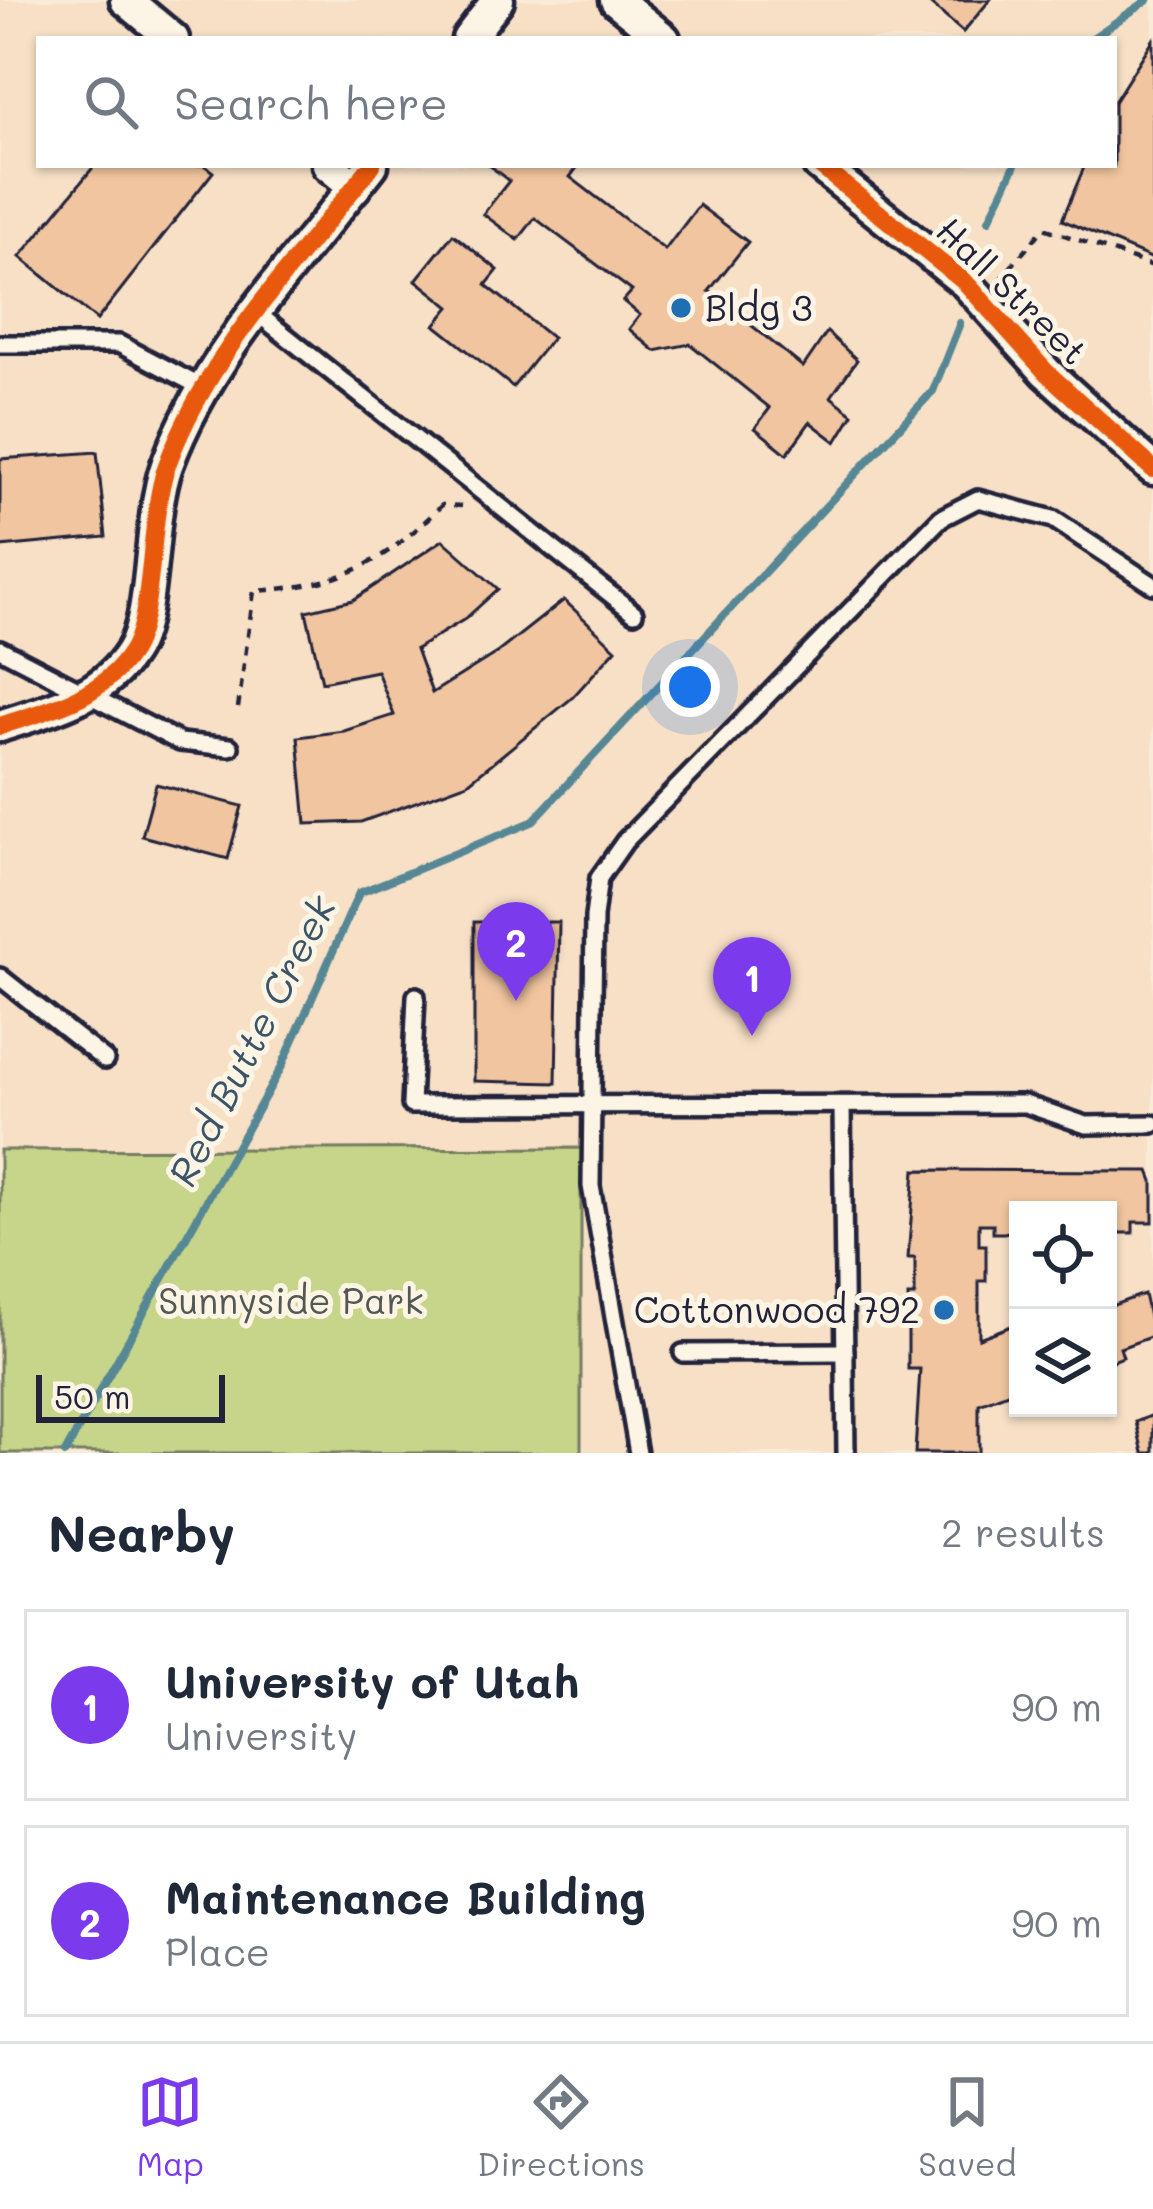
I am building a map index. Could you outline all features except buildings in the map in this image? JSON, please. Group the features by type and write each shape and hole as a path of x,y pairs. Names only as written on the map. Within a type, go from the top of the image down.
{"street":[{"path":"126,0 169,36"},
{"path":"470,36 498,0"},
{"path":"616,0 660,36"},
{"name":"Hall Street","path":"823,168 966,283 1046,372 1153,470"},
{"path":"0,726 87,696 117,671 141,632 155,506 176,442 203,388 364,176"}],"lane":[{"path":"257,313 634,613"},
{"path":"0,344 119,344 203,388"},
{"path":"638,1453 598,1239 591,1108 599,878 625,841 940,518 978,499 1053,518 1153,585"},
{"path":"0,649 180,742 230,747"},
{"path":"0,976 105,1060"},
{"path":"416,996 411,1106 1025,1104 1086,1125 1153,1124"},
{"path":"842,1106 846,1453"},
{"path":"683,1353 845,1352"}],"path":[{"path":"993,287 1044,228 1153,266"},
{"path":"238,708 254,591 316,587 379,561 442,506 472,506"}],"shaded area":[{"path":"0,0 1153,0 1153,1453 581,1453 581,1148 0,1150"}],"green space":[{"name":"Sunnyside Park","path":"581,1148 581,1453 0,1453 0,1150"}],"waterway":[{"name":"Red Butte Creek","path":"1095,36 1148,0"},
{"name":"Red Butte Creek","path":"989,220 1014,168"},
{"name":"Red Butte Creek","path":"65,1453 281,1068 359,893 532,822 933,391 960,323"}],"cycle path":[{"path":"0,726 90,692 131,652 144,615 161,487 185,423 231,345 370,168"},
{"path":"823,168 966,283 1046,372 1153,469"}],"place":[{"name":"Bldg 3","path":"681,308"},
{"name":"Maintenance Building","path":"516,1001"},
{"name":"University of Utah","path":"752,1036"},
{"name":"Cottonwood 792","path":"944,1310"}]}
